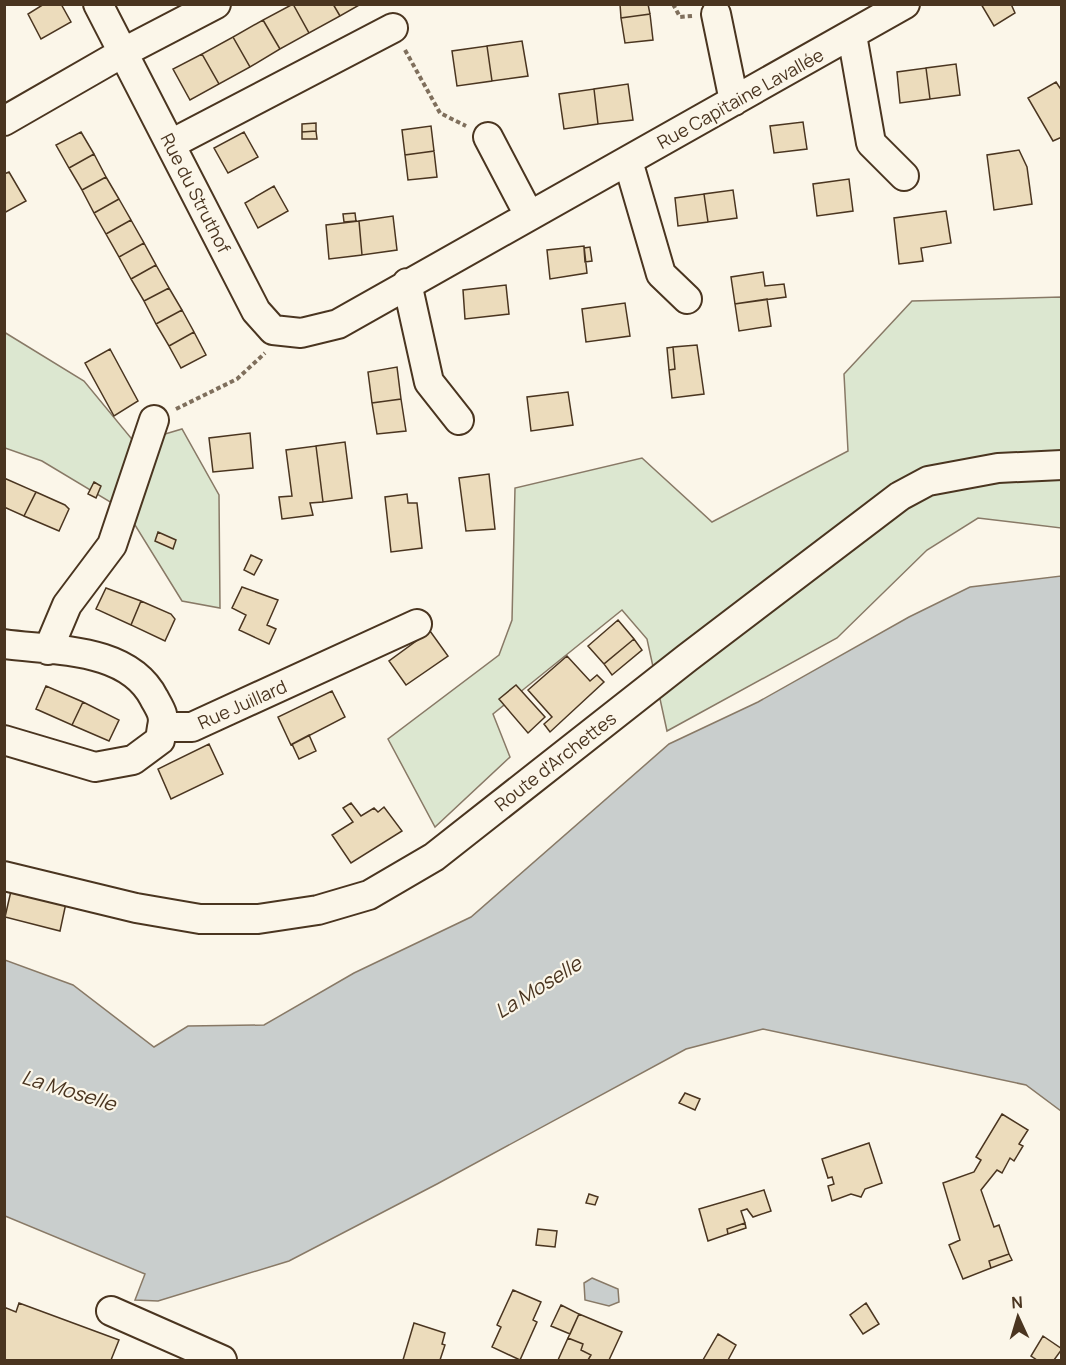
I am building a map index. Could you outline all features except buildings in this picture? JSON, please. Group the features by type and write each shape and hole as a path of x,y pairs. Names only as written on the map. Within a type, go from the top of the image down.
{"street":[{"name":"Rue du Struthof","path":"98,4 256,311 280,331"},
{"path":"4,121 124,52 216,4"},
{"name":"Rue Capitaine Lavallée","path":"280,331 301,333 338,324 905,4"},
{"path":"717,14 734,101"},
{"path":"171,144 393,28"},
{"path":"852,35 871,143 904,176"},
{"path":"488,137 529,215"},
{"path":"628,161 661,273 687,299"},
{"path":"407,284 429,382 459,420"},
{"path":"48,650 67,605 112,544 154,420"},
{"name":"Route d'Archettes","path":"4,876 136,908 200,919 258,919 318,910 369,895 434,857 687,658 900,496 928,481 998,468 1062,465"},
{"name":"Rue Juillard","path":"162,727 192,727 417,624"},
{"path":"4,644 117,662 148,687 164,717 160,740 133,760 95,767 4,740"},
{"path":"111,1311 222,1360"}],"path":[{"path":"393,28 440,113 488,137"},
{"path":"154,420 237,379 280,331"}],"green space":[{"path":"1061,297 1061,528 978,518 927,550 837,638 667,731 647,639 622,610 493,714 510,757 435,827 388,739 499,655 512,620 515,488 642,458 712,522 848,451 844,374 912,301"},
{"path":"4,332 84,381 135,443 182,429 219,495 220,608 182,601 127,512 42,461 5,448"}],"water":[{"name":"La Moselle","path":"1061,576 1061,1111 1026,1085 763,1029 686,1049 289,1261 158,1301 135,1300 145,1274 5,1216 5,960 73,985 154,1047 188,1026 264,1025 354,973 471,917 669,744 758,702 909,617 970,587"},
{"path":"592,1278 618,1289 619,1302 609,1306 585,1300 584,1283"}]}
